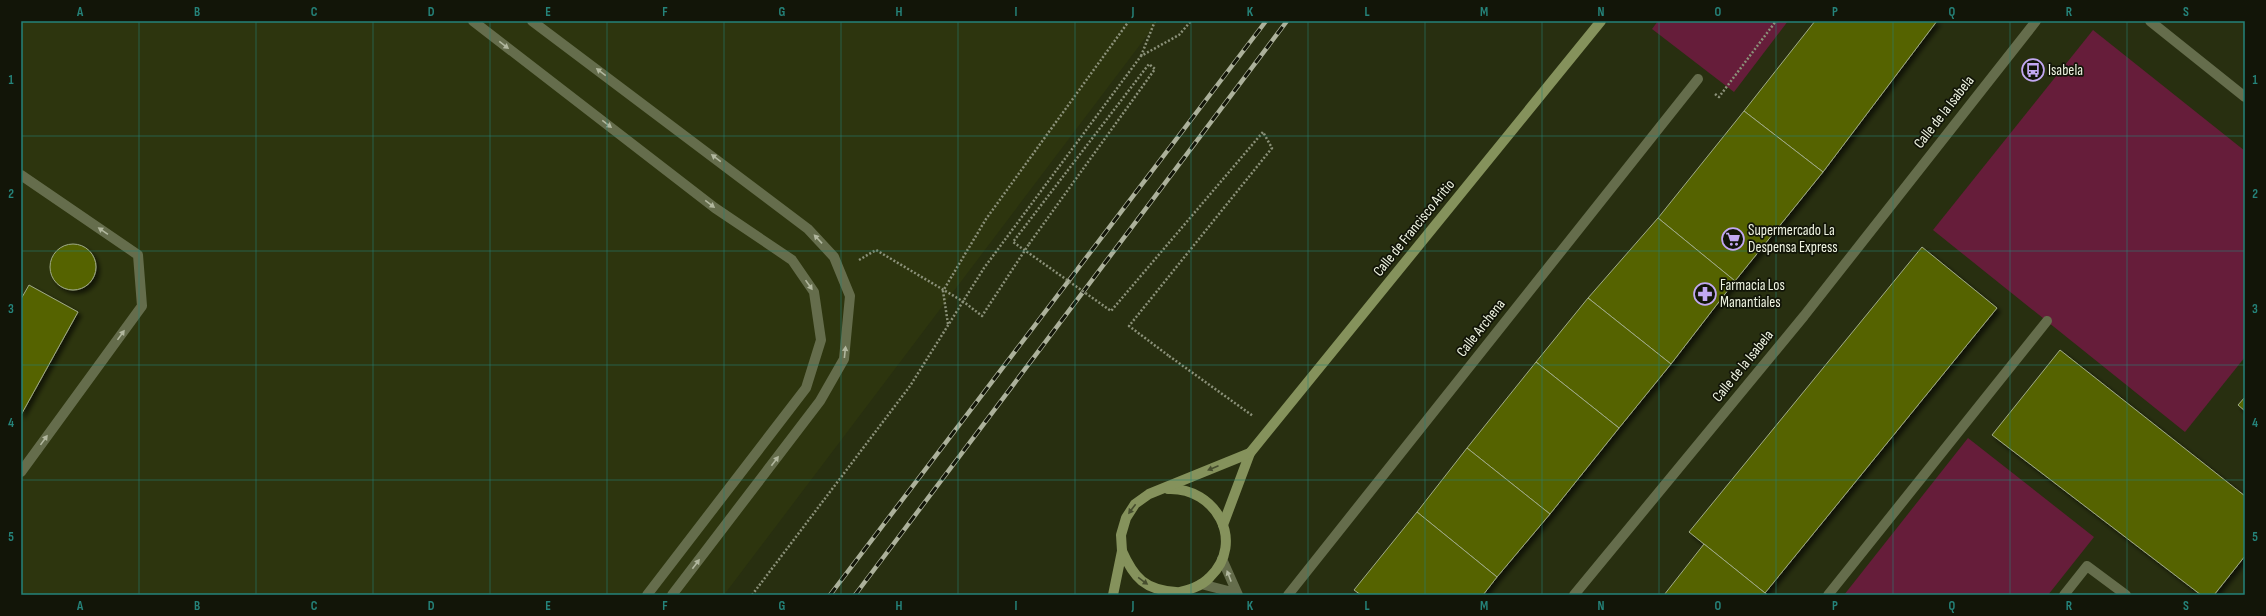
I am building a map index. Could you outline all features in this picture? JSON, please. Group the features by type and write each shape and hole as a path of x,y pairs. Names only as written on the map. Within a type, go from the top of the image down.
{"main road":[{"name":"Calle de Francisco Aritio","path":"1223,525 1250,453 1601,21"},
{"name":"Calle de Francisco Aritio","path":"1113,595 1122,551 1121,535 1126,518 1135,504 1144,498 1250,453"},
{"name":"Calle de Francisco Aritio","path":"1122,551 1129,567 1138,578 1150,586 1173,594 1201,584 1217,569 1222,559 1226,542 1223,525 1217,512 1207,501 1195,492 1180,488 1165,489"}],"street":[{"path":"473,21 715,208 792,260 814,292 821,340 806,388 647,595"},
{"path":"532,21 808,229 834,257 850,296 844,359 820,401 672,595"},
{"name":"Calle de la Isabela","path":"1574,595 1804,316 2036,21"},
{"path":"2150,21 2245,97"},
{"name":"Calle Archena","path":"1288,595 1698,79"},
{"path":"21,175 138,255 142,306 21,472"},
{"path":"1828,595 2047,321"},
{"path":"1222,559 1237,594"},
{"path":"2064,595 2087,566 2126,595"},
{"path":"1201,584 1237,594"}],"path":[{"path":"948,324 943,291 986,219 1128,21"},
{"path":"752,595 910,386 984,268 1141,56 1155,21"},
{"path":"1141,56 1179,35 1191,21"},
{"path":"1698,79 1719,97 1776,21"},
{"path":"840,272 876,250 943,291 964,302 982,316 1029,244 1154,69 1149,64 1013,242 1111,311 1263,132 1272,148 1129,326 1169,356 1240,405 1270,430"}],"shaded area":[{"path":"21,21 1158,21 724,595 21,595"},
{"path":"1658,21 1788,21 1734,92 1652,29"},
{"path":"2093,30 2245,151 2245,357 2185,432 1933,230"},
{"path":"1968,438 2094,537 2048,595 1844,595"}],"building":[{"path":"1815,21 1937,21 1823,172 1744,111"},
{"path":"1744,111 1823,172 1735,281 1658,218"},
{"path":"1658,218 1735,281 1671,364 1588,298"},
{"path":"69,244 77,244 86,248 92,254 96,267 92,280 86,286 77,290 69,290 60,286 54,280 50,271 50,263 54,254 60,248"},
{"path":"1922,247 1997,308 1765,593 1689,532"},
{"path":"29,285 78,312 21,415 21,299"},
{"path":"1588,298 1671,364 1619,428 1536,362"},
{"path":"2060,350 2245,496 2245,556 2214,595 2201,595 1992,435"},
{"path":"1536,362 1619,428 1550,514 1467,448"},
{"path":"2245,397 2245,411 2238,405"},
{"path":"1467,448 1550,514 1497,577 1417,512"},
{"path":"1417,512 1497,577 1483,595 1361,595 1354,590"},
{"path":"1704,544 1765,593 1768,595 1664,595"}],"railway":[{"path":"830,595 1266,21"},
{"path":"855,595 1287,21"}],"place":[{"name":"Isabela","path":"2033,70"},
{"name":"Supermercado La Despensa Express","path":"1733,239"},
{"name":"Farmacia Los Manantiales","path":"1705,294"}]}
